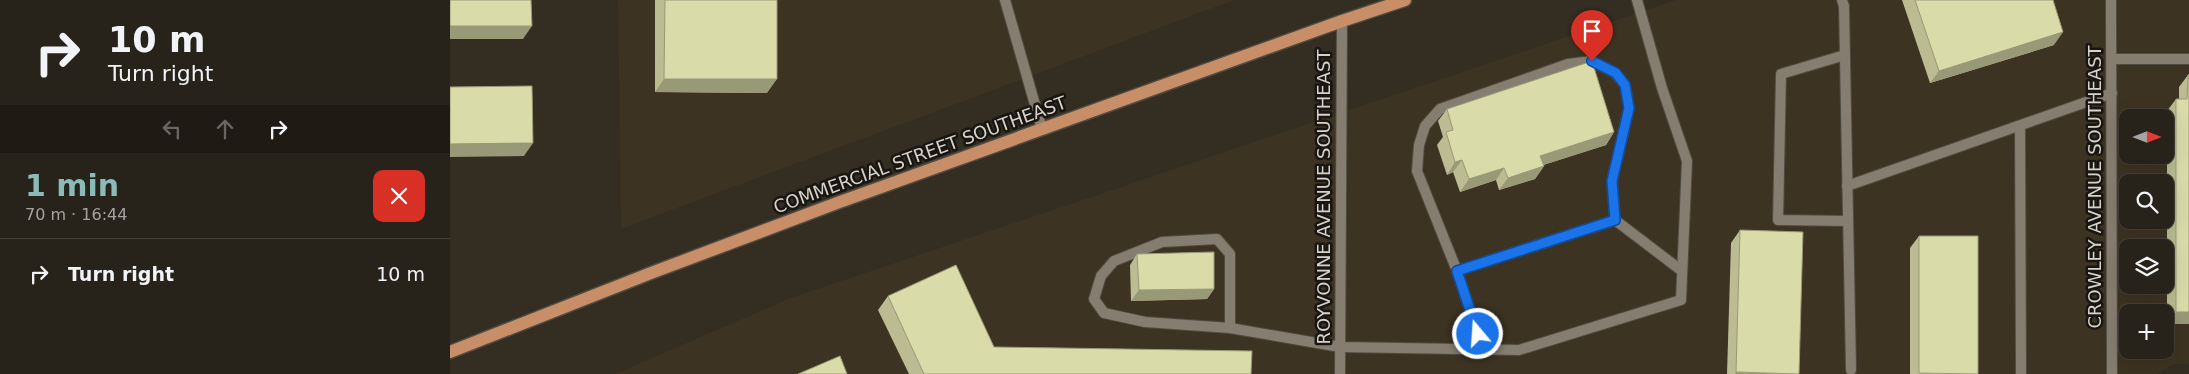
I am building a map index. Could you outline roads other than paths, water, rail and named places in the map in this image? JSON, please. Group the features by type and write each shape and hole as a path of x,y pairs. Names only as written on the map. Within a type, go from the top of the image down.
{"main road":[{"name":"COMMERCIAL STREET SOUTHEAST","path":"450,352 651,272 1342,20 1405,0"}],"street":[{"path":"1005,0 1042,129"},
{"path":"1230,328 1230,254 1217,239 1162,242 1114,261 1101,276 1094,300 1104,313 1146,322 1230,328 1340,347 1519,350 1681,300 1688,161 1662,88 1636,0"},
{"path":"1842,0 1844,6 1851,370"},
{"name":"CROWLEY AVENUE SOUTHEAST","path":"2111,0 2112,374"},
{"name":"ROYVONNE AVENUE SOUTHEAST","path":"1340,374 1342,20"},
{"path":"1844,55 1781,74 1778,220 1848,221"},
{"path":"2112,59 2189,59"},
{"path":"1483,349 1457,271 1417,171 1419,144 1426,126 1440,109 1568,64 1592,61 1616,73 1625,85 1629,108 1612,181 1615,220 1682,271"},
{"path":"1847,186 2112,93"},
{"path":"2020,126 2022,374"},
{"path":"1457,271 1615,220"}]}
